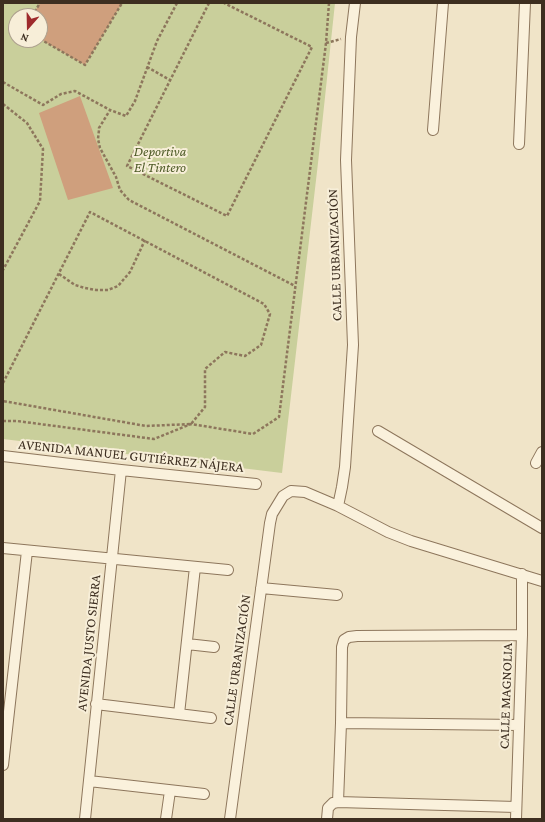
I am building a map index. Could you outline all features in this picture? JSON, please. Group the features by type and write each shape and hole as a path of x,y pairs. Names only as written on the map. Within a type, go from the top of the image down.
{"street":[{"name":"CALLE URBANIZACIÓN","path":"230,819 272,514 283,496 291,491 305,492 338,506 342,487 345,467 352,345 346,160 351,37 355,3"},
{"path":"433,130 443,3"},
{"path":"520,144 525,3"},
{"path":"378,431 542,528"},
{"path":"536,463 542,452"},
{"name":"AVENIDA MANUEL GUTIÉRREZ NÁJERA","path":"3,456 256,484"},
{"name":"AVENIDA JUSTO SIERRA","path":"85,819 121,470"},
{"path":"338,506 388,532 411,541 542,580"},
{"path":"3,548 228,570"},
{"path":"3,765 27,551"},
{"path":"179,714 195,567"},
{"name":"CALLE MAGNOLIA","path":"516,819 522,635 522,574"},
{"path":"261,588 337,595"},
{"path":"338,802 342,647 344,640 349,637 365,636 522,635"},
{"path":"187,644 214,647"},
{"path":"96,704 211,718"},
{"path":"341,723 519,725"},
{"path":"89,781 204,794"},
{"path":"166,819 170,791"},
{"path":"327,819 328,808 333,803 338,802 516,807"}],"path":[{"path":"48,44 85,65 122,3"},
{"path":"3,82 43,105 61,94 75,91 110,110 126,116 135,101 157,41 177,3"},
{"path":"209,3 127,166 227,216 312,47 224,3"},
{"path":"3,401 146,426 191,424 253,434 279,417 326,43 329,3"},
{"path":"147,67 170,80"},
{"path":"3,104 27,123 43,150 40,201 3,270"},
{"path":"110,110 99,128 98,139 100,148 116,177 120,190 129,200 296,286"},
{"path":"3,383 90,212 264,304 270,314 261,345 245,356 224,352 205,369 205,407 191,424 154,439 17,421 3,421"},
{"path":"59,274 75,285 96,290 108,290 118,286 130,272 145,240"}],"green space":[{"name":"Deportiva El Tintero","path":"3,3 335,3 282,473 3,439"}],"building":[{"path":"40,3 122,3 85,65 48,44 48,8 37,8"},
{"path":"80,96 113,188 68,200 39,113"}]}
